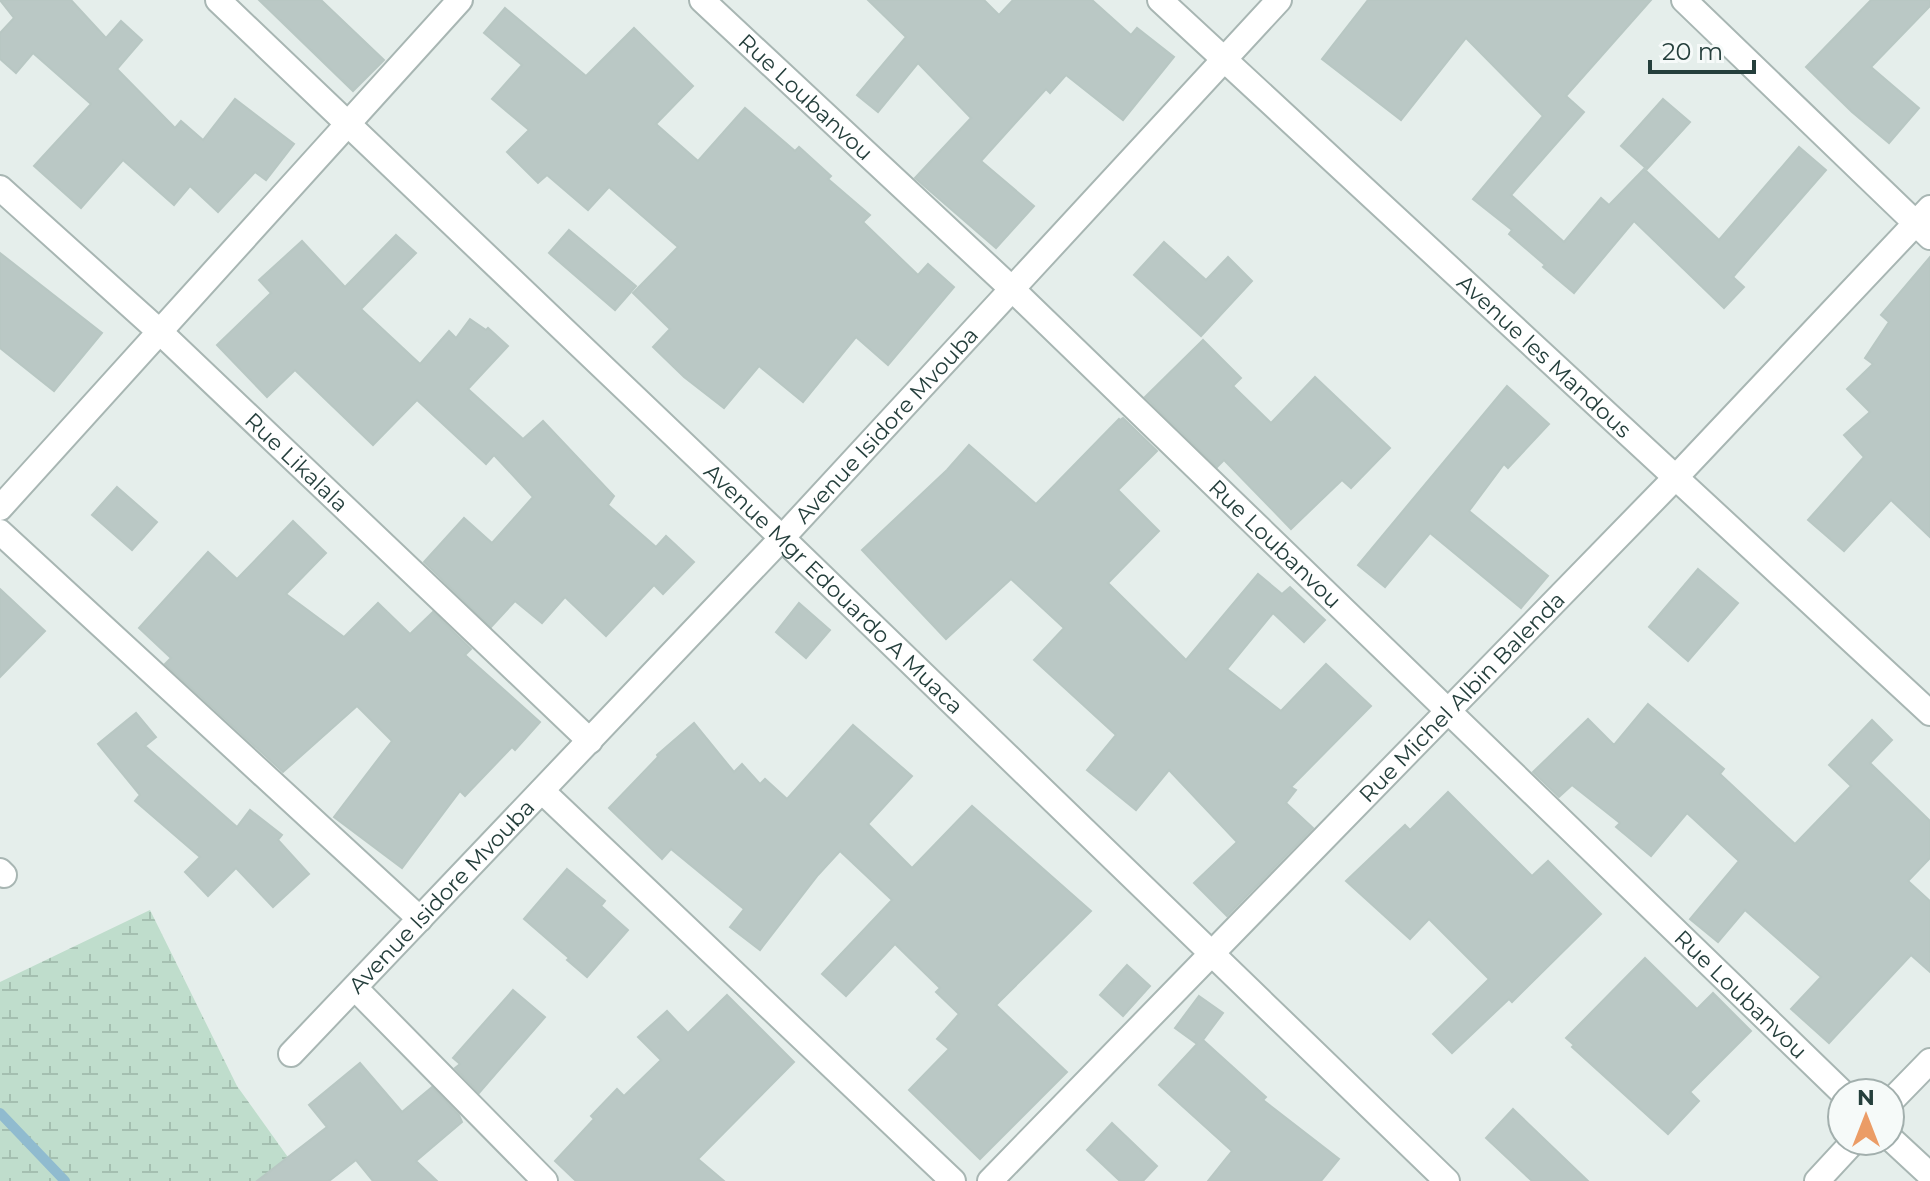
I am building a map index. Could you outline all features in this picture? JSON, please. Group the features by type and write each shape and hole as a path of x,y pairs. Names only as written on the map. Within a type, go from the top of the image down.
{"street":[{"name":"Avenue Mgr Edouardo A Muaca","path":"218,0 782,538 1447,1181"},
{"path":"0,508 460,0"},
{"name":"Rue Loubanvou","path":"702,0 1012,289 1826,1077"},
{"name":"Avenue les Mandous","path":"1160,0 1930,713"},
{"name":"Avenue Isidore Mvouba","path":"291,1054 782,538 1279,0"},
{"path":"1684,0 1925,223"},
{"name":"Rue Likalala","path":"0,188 160,332 590,741"},
{"name":"Rue Michel Albin Balenda","path":"990,1181 1446,710 1925,223"},
{"path":"0,532 420,919"},
{"path":"542,791 953,1181"},
{"path":"355,988 545,1181"},
{"path":"1906,1086 1930,1061"},
{"path":"1906,1153 1930,1175"},
{"path":"1817,1181 1839,1157"}],"green space":[{"path":"150,910 237,1086 305,1181 0,1181 0,982"}],"building":[{"path":"0,0 71,0 106,38 121,21 142,40 117,69 175,128 181,121 203,140 235,99 294,144 266,180 255,172 218,212 190,186 174,205 123,160 81,208 34,166 91,104 33,53 16,73 0,59 0,33 14,18"},
{"path":"259,0 321,0 384,60 353,91"},
{"path":"868,0 984,0 999,15 1013,0 1092,0 1131,35 1137,28 1174,57 1123,120 1066,75 1050,93 1046,89 981,161 1034,206 996,248 915,178 971,118 918,63 878,112 857,95 906,37"},
{"path":"1368,0 1651,0 1566,96 1584,112 1511,195 1564,242 1601,198 1609,205 1644,169 1719,240 1799,147 1826,170 1733,277 1744,287 1724,308 1634,221 1574,293 1509,234 1512,230 1473,199 1543,116 1466,38 1401,120 1322,59"},
{"path":"1871,0 1930,0 1930,6 1871,67 1919,108 1889,143 1806,67"},
{"path":"505,8 586,76 634,28 693,86 656,124 698,161 745,108 795,151 799,147 831,176 828,179 870,215 863,222 918,275 928,264 954,287 888,365 856,337 803,402 759,366 724,408 684,377 653,347 670,329 633,293 678,247 609,187 588,210 547,175 538,183 507,152 529,130 492,99 522,65 484,33"},
{"path":"1663,99 1690,122 1647,169 1621,146"},
{"path":"569,230 636,286 615,310 549,253"},
{"path":"396,235 416,253 361,309 420,364 449,331 456,338 470,319 486,330 488,328 508,346 468,389 523,439 543,421 614,496 608,505 656,547 666,536 694,562 663,594 654,585 606,636 565,597 542,623 515,601 491,627 424,562 464,518 492,543 533,497 494,455 486,464 417,400 373,445 295,370 267,397 217,345 271,293 259,280 302,241 345,287"},
{"path":"1164,242 1206,280 1228,257 1252,281 1201,336 1134,275"},
{"path":"0,253 102,333 54,391 0,348"},
{"path":"1930,257 1930,537 1891,500 1844,551 1808,520 1864,457 1844,435 1870,412 1847,389 1873,364 1865,358 1889,322 1881,315"},
{"path":"1203,340 1241,378 1233,386 1271,423 1315,377 1390,448 1351,488 1342,480 1291,529 1224,460 1217,467 1145,397"},
{"path":"1507,386 1549,424 1508,468 1504,464 1469,511 1548,576 1521,608 1430,533 1385,587 1358,565"},
{"path":"1123,418 1157,451 1118,490 1159,531 1108,583 1186,660 1258,574 1282,594 1290,587 1325,620 1304,642 1273,613 1227,669 1281,711 1326,664 1371,706 1291,787 1296,790 1286,803 1313,828 1227,916 1194,883 1237,842 1169,770 1136,810 1087,770 1116,735 1034,660 1064,628 1011,579 946,639 862,550 947,470 969,445 1036,504"},
{"path":"117,487 157,522 132,550 92,515"},
{"path":"293,521 326,553 286,594 344,637 378,603 410,634 433,612 471,649 465,655 540,722 465,796 460,791 402,868 334,817 392,741 357,706 283,772 165,664 171,658 139,628 208,552 237,579"},
{"path":"1698,569 1738,603 1688,661 1649,627"},
{"path":"0,589 45,631 0,677"},
{"path":"799,603 830,630 806,658 776,632"},
{"path":"1648,704 1724,769 1720,774 1795,844 1851,786 1829,765 1872,720 1892,740 1870,763 1930,821 1930,858 1908,881 1930,901 1930,972 1911,955 1829,1043 1791,1009 1821,977 1745,910 1718,942 1690,919 1739,861 1687,813 1651,856 1616,827 1620,823 1572,785 1559,797 1533,772 1588,719 1614,745"},
{"path":"136,713 156,737 145,746 237,827 250,810 282,835 278,840 309,874 273,907 236,868 208,896 185,872 200,857 135,801 140,795 98,744"},
{"path":"694,723 734,772 742,764 760,784 765,779 787,799 853,725 912,776 868,824 912,868 972,806 1091,911 996,1005 1067,1072 980,1159 909,1090 949,1049 937,1039 959,1014 936,992 940,988 895,944 846,996 822,974 892,900 840,851 760,950 730,927 744,909 671,849 662,859 609,808 657,755"},
{"path":"1448,792 1532,876 1548,861 1601,914 1512,1002 1509,999 1452,1053 1433,1034 1489,979 1429,919 1410,939 1346,881 1405,825 1410,830"},
{"path":"567,869 605,901 601,906 628,930 587,977 524,919"},
{"path":"1645,958 1697,1009 1713,993 1751,1031 1690,1092 1699,1101 1668,1134 1572,1047 1574,1045 1566,1038"},
{"path":"1127,965 1150,986 1123,1016 1100,995"},
{"path":"513,990 545,1017 479,1093 455,1068 460,1064 453,1058"},
{"path":"727,995 794,1062 698,1159 724,1181 576,1181 555,1161 617,1089 624,1096 661,1060 638,1037 667,1011 688,1033"},
{"path":"1199,996 1223,1013 1203,1040 1266,1097 1263,1100 1339,1159 1321,1181 1208,1181 1232,1151 1159,1085 1197,1044 1175,1028"},
{"path":"360,1063 402,1112 432,1087 459,1115 462,1122 416,1161 437,1181 373,1181 356,1160 329,1181 257,1181 327,1127 309,1105"},
{"path":"1513,1109 1588,1181 1532,1181 1486,1138"},
{"path":"1112,1123 1157,1166 1143,1181 1120,1181 1087,1150"}],"waterway":[{"path":"0,1113 65,1181"}]}
